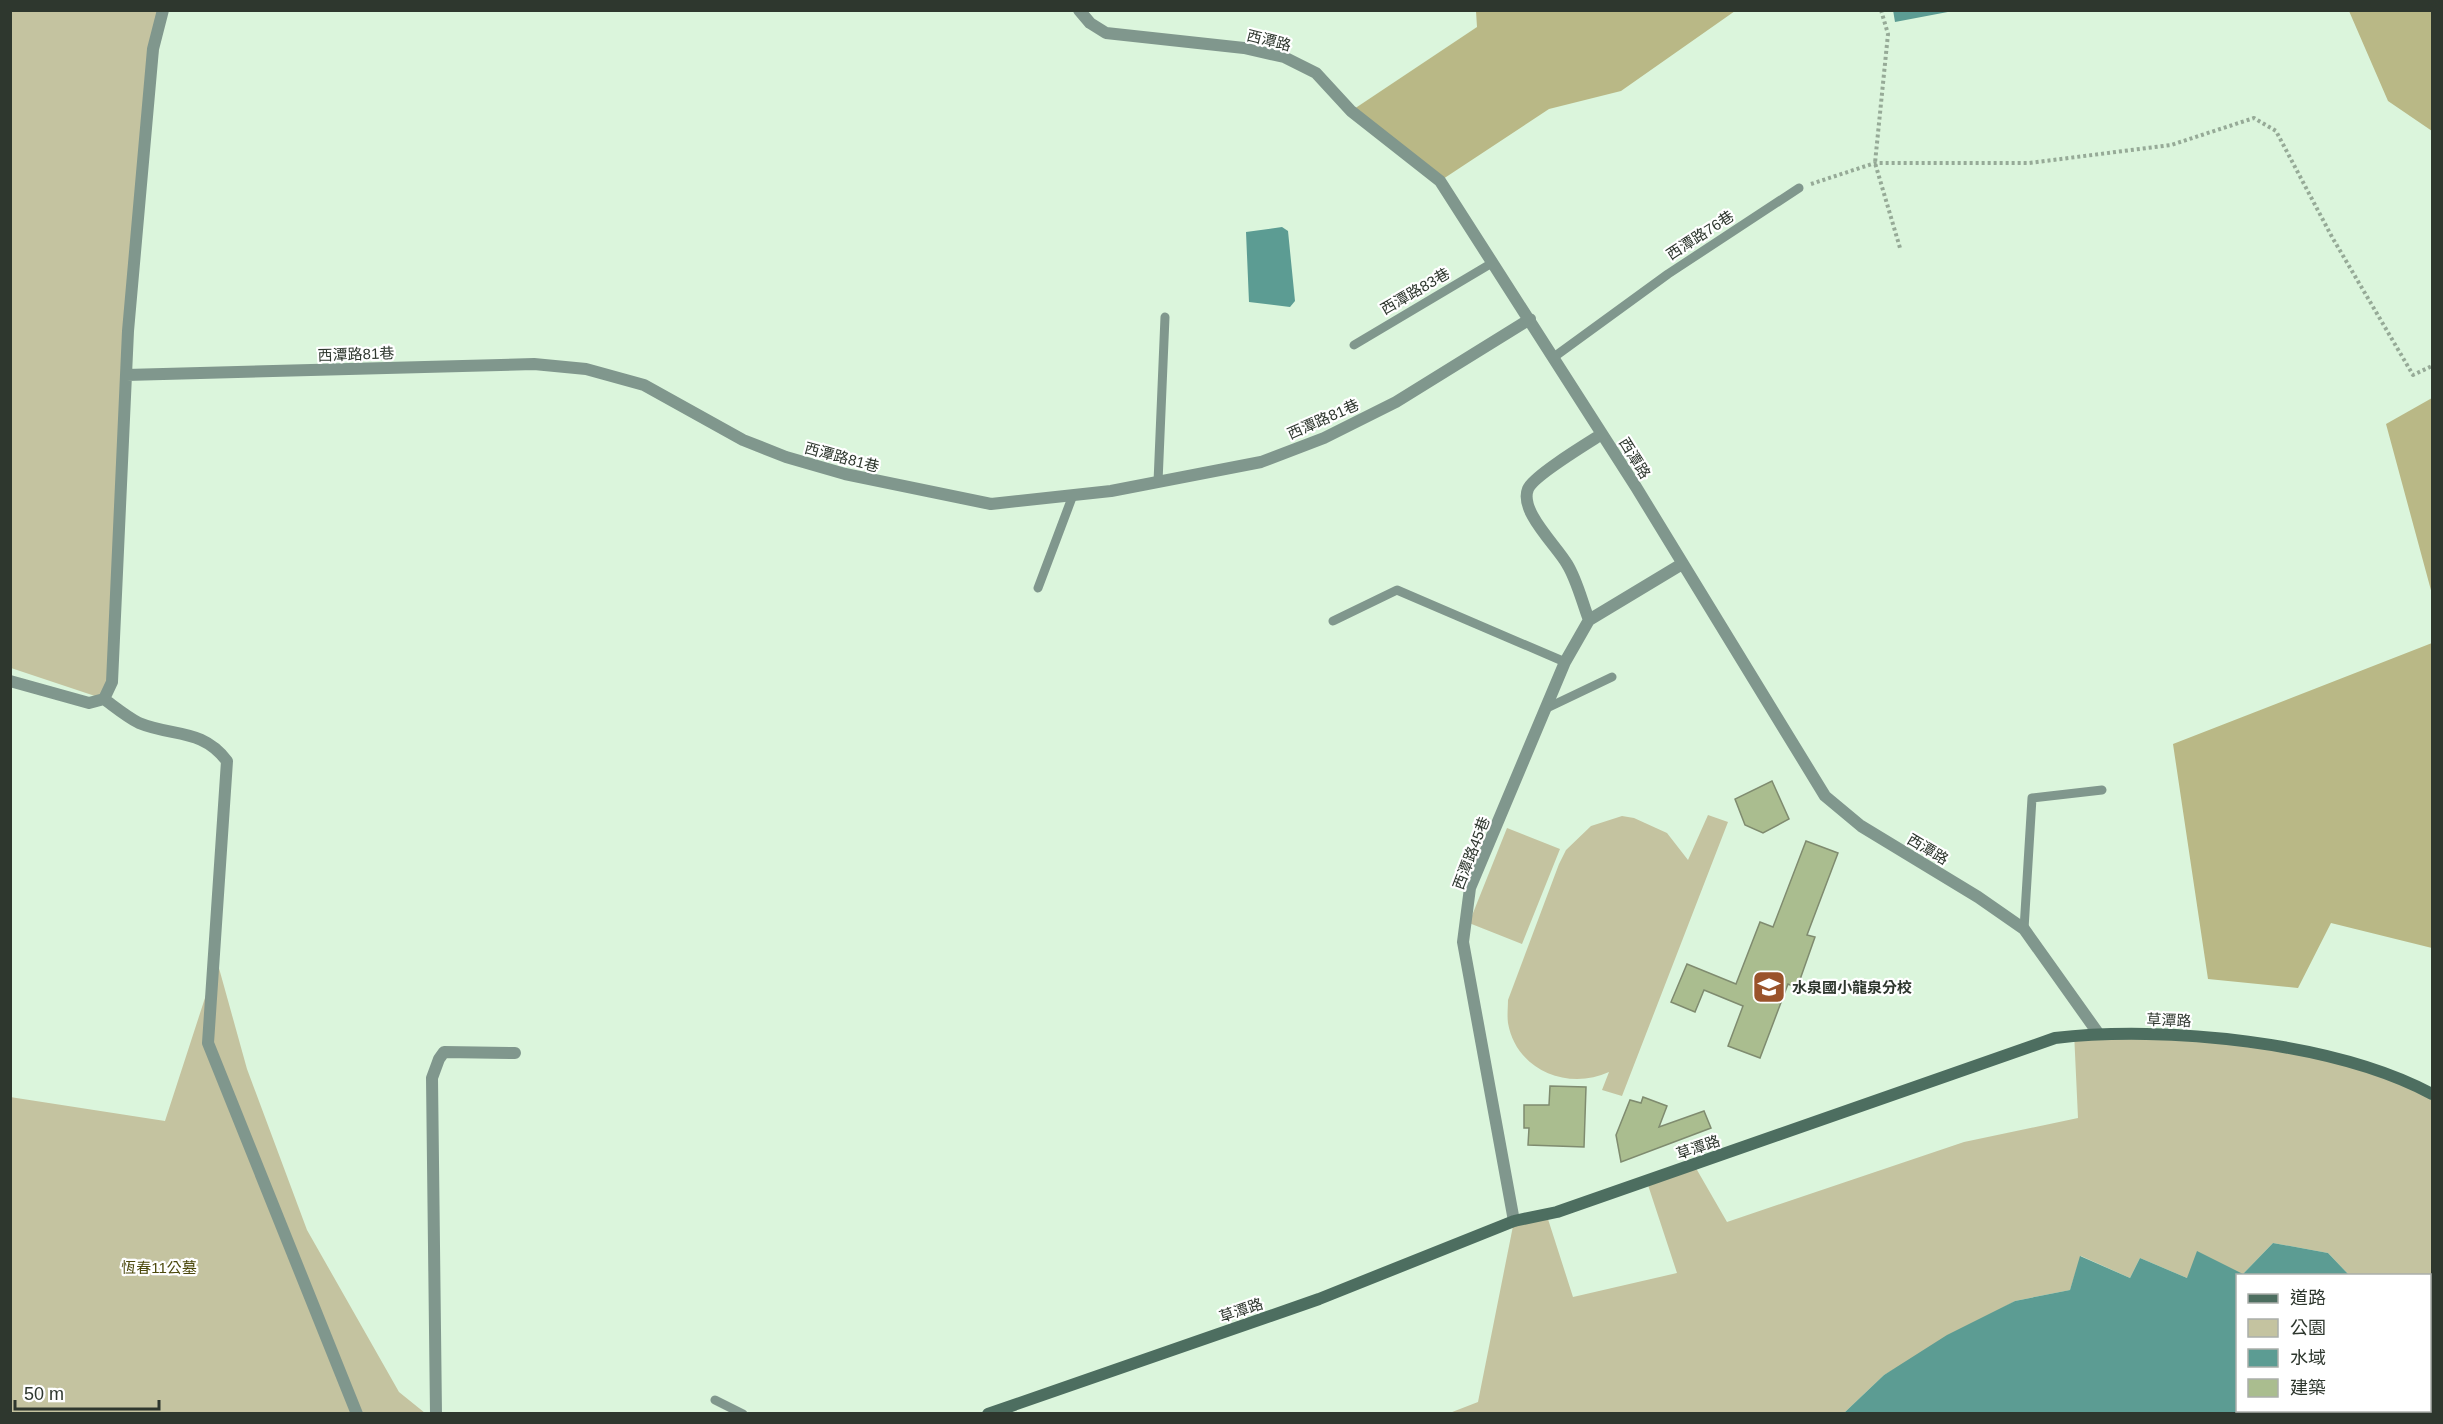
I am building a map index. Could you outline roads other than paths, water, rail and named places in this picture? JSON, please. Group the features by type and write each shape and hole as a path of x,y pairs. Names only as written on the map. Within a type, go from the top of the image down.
{"street":[{"path":"104,699 112,682 126,375 153,49 164,10"},
{"name":"西潭路","path":"1079,10 1090,23 1106,33 1244,48 1284,57 1316,73 1351,111 1440,181 1554,357 1825,796 1861,826 1978,897 2024,929 2098,1033"},
{"name":"西潭路81巷","path":"126,375 534,364 586,369 644,385 743,440 786,458 845,474 991,504 1158,482 1261,462 1324,438 1406,396 1530,319"},
{"path":"1589,620 1568,565 1532,514 1527,502 1528,488 1537,478 1602,434"},
{"name":"西潭路45巷","path":"1514,1221 1463,942 1470,888 1565,662 1589,620 1682,564"},
{"path":"10,681 89,703 104,699 139,722 198,737 218,749 227,761 208,1043 357,1413"},
{"name":"草潭路","path":"988,1413 1319,1299 1514,1221 1557,1212 2055,1038 2098,1033 2187,1035 2313,1053 2409,1082 2433,1094"},
{"path":"436,1413 432,1078 444,1052 515,1053"}],"lane":[{"name":"西潭路76巷","path":"1554,357 1668,274 1799,188"},
{"name":"西潭路83巷","path":"1354,345 1492,263"},
{"path":"1158,482 1165,317"},
{"path":"1038,588 1073,495"},
{"path":"1333,621 1397,590 1565,662"},
{"path":"1547,708 1612,677"},
{"path":"2024,929 2032,798 2102,790"},
{"path":"715,1400 743,1413"}],"water":[{"path":"1893,10 1953,10 1953,11 1895,22"},
{"path":"1282,227 1288,231 1295,301 1290,307 1249,302 1246,232"},
{"path":"2273,1243 2328,1253 2348,1274 2243,1274"},
{"path":"2197,1251 2243,1274 2236,1274 2236,1412 2431,1412 2432,1312 2432,1413 1844,1413 1884,1375 1947,1335 2015,1301 2070,1290 2080,1256 2130,1278 2140,1258 2187,1278"}],"place":[{"name":"水泉國小龍泉分校","path":"1769,987"}],"park label":[{"name":"恆春11公墓","path":"159,1267"}]}
